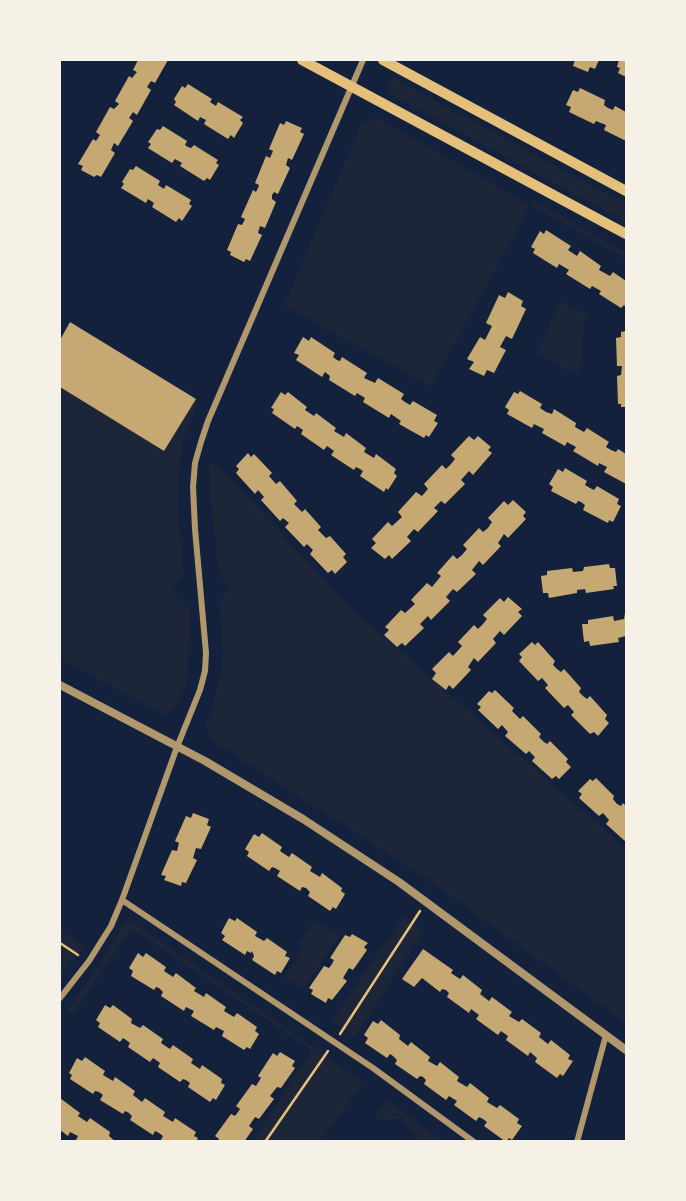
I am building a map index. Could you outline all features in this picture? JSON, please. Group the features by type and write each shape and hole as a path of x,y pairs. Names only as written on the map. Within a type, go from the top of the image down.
{"main road":[{"path":"302,60 626,234"},
{"path":"383,60 626,191"}],"street":[{"path":"60,998 89,961 111,926 200,690 206,653 193,504 195,463 212,410 363,60"},
{"path":"60,685 249,786 303,819 399,882 626,1050"},
{"path":"122,900 335,1042 474,1142"},
{"path":"577,1142 606,1035"}],"path":[{"path":"265,1142 335,1042 425,902"},
{"path":"60,943 78,955"}],"shaded area":[{"path":"394,78 626,204 626,222 386,92"},
{"path":"377,118 530,205 534,200 626,253 626,259 531,205 431,386 284,306 362,122"},
{"path":"560,302 585,314 580,377 537,353"},
{"path":"60,387 164,451 196,399 198,404 184,438 180,461 177,503 184,574 172,591 190,611 188,675 174,709 166,715 60,659"},
{"path":"209,463 218,466 354,611 626,849 626,1023 425,877 213,740 205,726 213,707 222,668 219,602 229,587 218,570"},
{"path":"405,915 424,930 354,1037 331,1021"},
{"path":"315,921 340,936 303,989 284,978 303,949 298,944"},
{"path":"127,923 134,923 363,1084 320,1141 253,1141 311,1051 135,930 129,933 73,1014 67,1010"},
{"path":"60,930 84,946 60,979"},
{"path":"387,1100 440,1139 439,1141 419,1141 401,1119 381,1120 374,1116"}],"building":[{"path":"138,60 168,60 155,83 151,81 147,87 151,90 137,115 133,112 129,118 133,121 118,146 114,143 111,150 115,153 101,177 94,177 81,170 83,166 78,164 93,139 96,141 100,135 96,132 110,107 114,109 119,104 115,101 129,76 132,78 137,72 133,70"},
{"path":"575,60 599,60 595,69 590,67 588,72 573,66"},
{"path":"619,60 626,60 626,77 618,73"},
{"path":"188,84 212,99 210,102 216,106 218,102 243,117 240,120 243,123 234,138 231,135 228,139 204,124 206,120 200,117 198,121 174,105 174,99 182,86 185,88"},
{"path":"580,88 605,100 604,105 608,108 613,110 615,106 626,112 626,141 604,130 606,125 596,121 594,124 569,112 571,107 566,105 573,90 578,92"},
{"path":"286,121 302,128 300,132 304,134 292,160 288,158 286,165 290,168 278,194 274,192 272,195 276,202 265,228 260,226 258,233 262,235 250,261 246,259 244,262 230,255 231,252 227,250 238,224 242,225 245,219 241,217 253,190 256,192 258,188 259,185 255,183 266,156 270,158 273,151 269,149 280,123 284,125"},
{"path":"163,126 187,141 185,145 188,147 194,145 218,160 216,163 219,165 210,180 207,178 204,181 180,166 182,163 175,159 172,163 148,148 151,144 148,142 157,129 160,130"},
{"path":"136,166 160,181 158,185 164,189 166,185 191,200 189,204 192,206 182,221 179,218 176,222 152,207 154,203 148,199 146,203 121,188 130,169 133,170"},
{"path":"546,230 571,246 568,250 577,256 580,251 601,266 599,270 610,276 613,272 626,281 626,307 624,305 621,308 599,294 601,291 592,286 590,289 566,274 569,270 559,264 557,268 533,253 535,249 531,247 540,231 544,234"},
{"path":"508,292 523,301 521,306 526,309 512,339 506,336 500,347 506,350 494,373 487,370 484,376 469,369 474,362 467,359 480,337 485,340 492,326 486,323 499,295 505,298"},
{"path":"70,322 196,399 164,451 60,387 60,340"},
{"path":"626,331 626,407 621,407 621,404 618,404 617,376 621,375 622,366 617,366 616,338"},
{"path":"303,337 309,341 311,337 335,353 333,357 337,360 340,361 342,357 367,373 364,378 375,383 378,378 404,394 401,399 410,405 413,401 437,415 434,421 438,423 429,437 426,435 424,438 399,424 401,421 391,414 389,418 363,402 365,398 357,393 355,396 329,380 330,376 325,372 322,377 296,360 299,355 294,353"},
{"path":"520,391 542,404 540,408 546,412 552,414 554,409 576,423 575,427 584,432 587,428 609,442 606,447 626,454 626,484 604,472 607,467 599,463 598,466 573,451 576,447 567,442 565,446 542,433 544,429 534,424 532,428 507,414 509,410 505,407 514,392 518,394"},
{"path":"281,392 285,395 288,392 307,407 305,410 314,416 316,413 336,428 334,431 344,437 346,433 366,448 364,452 374,458 376,454 396,469 394,473 397,476 388,490 386,488 384,492 360,476 363,471 356,467 354,470 331,455 334,451 330,448 327,446 324,450 301,434 303,430 297,426 295,429 272,413 274,409 271,408"},
{"path":"469,436 474,440 478,436 491,447 488,450 492,453 473,475 469,471 461,480 465,484 445,504 441,501 434,508 438,511 418,532 414,529 407,537 411,541 392,559 389,555 385,559 371,548 376,543 372,539 388,522 392,526 402,517 398,512 416,492 422,496 428,489 424,484 442,465 446,469 451,464 455,459 451,455"},
{"path":"248,453 251,457 254,454 272,473 269,476 276,484 280,481 297,501 294,504 302,512 305,509 321,527 318,530 326,538 330,536 346,554 343,557 347,562 335,574 332,570 328,573 310,554 313,550 307,544 304,547 285,527 289,523 283,518 280,521 261,500 264,497 258,490 255,494 236,473 239,469 236,466"},
{"path":"565,468 587,481 585,485 590,488 594,490 597,486 619,499 617,504 621,506 613,522 609,520 608,523 583,510 585,505 581,502 576,504 551,491 553,487 549,484 558,469 563,472"},
{"path":"513,500 526,512 523,516 526,519 508,538 504,534 498,543 501,546 483,565 479,561 472,570 476,574 457,592 453,589 446,597 450,601 431,620 428,616 420,624 424,628 405,646 402,643 397,647 384,635 389,630 385,627 401,610 405,613 415,604 411,600 427,583 432,587 441,576 437,573 453,555 457,559 462,555 467,549 463,545 479,528 483,532 488,528 492,522 488,518 504,501 508,505"},
{"path":"609,564 610,568 615,568 617,586 613,586 614,589 586,593 585,589 577,590 577,593 549,598 548,593 543,593 541,576 547,575 547,571 572,568 573,572 583,571 584,567"},
{"path":"508,597 522,609 518,612 522,616 504,635 500,631 493,639 496,643 478,662 474,658 468,667 471,670 453,689 449,685 446,690 432,679 436,673 432,669 449,652 453,656 462,646 458,642 474,625 478,629 487,619 483,615 500,598 504,602"},
{"path":"625,613 626,636 618,638 619,642 590,646 589,641 584,642 582,624 588,624 588,620 613,616 614,621 624,619"},
{"path":"532,642 535,645 538,642 555,661 553,665 561,672 564,669 581,688 579,692 587,699 590,696 607,715 605,719 609,723 598,736 594,732 590,734 571,715 574,712 568,705 564,708 545,688 548,685 542,678 538,681 519,661 522,657 519,654"},
{"path":"495,690 514,708 512,711 520,719 523,716 541,734 539,737 544,742 547,744 550,741 568,759 566,762 571,767 559,779 556,776 552,779 532,761 535,757 529,751 526,754 505,736 508,732 502,725 498,729 478,710 481,707 477,704 489,691 492,693"},
{"path":"596,778 614,796 617,804 621,806 623,803 626,806 626,842 606,824 609,820 603,813 599,816 579,798 582,794 578,791 590,779 593,781"},
{"path":"193,813 209,819 207,825 211,827 201,849 196,848 193,858 197,860 186,883 182,882 181,886 164,880 166,876 161,875 172,850 177,851 179,843 175,841 186,816 191,818"},
{"path":"262,833 282,847 280,851 289,857 292,853 312,867 310,871 320,877 322,873 342,888 341,891 345,894 336,909 333,907 330,911 308,896 310,892 306,888 302,887 300,891 277,876 280,871 272,867 269,871 247,856 249,852 245,849 254,834 259,837"},
{"path":"229,918 235,921 237,918 257,932 255,936 264,941 267,938 287,952 285,956 290,958 281,973 277,971 275,975 252,960 252,951 247,951 245,955 222,940 225,936 221,933"},
{"path":"352,934 368,943 364,947 367,950 353,970 349,968 343,978 347,981 332,1000 328,998 326,1003 311,994 313,990 309,988 324,966 329,968 332,964 334,960 330,958 345,935 350,937"},
{"path":"423,949 453,970 451,973 460,979 463,975 482,990 480,994 489,1001 492,997 512,1012 509,1016 519,1022 522,1019 541,1033 539,1037 548,1044 551,1040 570,1055 568,1059 573,1061 563,1076 560,1074 557,1078 535,1062 537,1058 530,1052 528,1056 506,1040 508,1036 501,1031 498,1035 476,1019 479,1015 471,1009 469,1013 447,997 449,993 446,990 442,989 440,992 422,978 414,987 402,979"},
{"path":"138,953 143,957 146,953 166,967 164,971 173,977 176,973 196,988 194,991 204,997 206,993 226,1007 224,1011 234,1017 237,1013 257,1027 255,1031 259,1034 250,1049 247,1047 244,1050 222,1036 224,1031 216,1027 214,1030 191,1016 194,1011 186,1007 184,1011 161,996 163,992 159,988 154,990 131,976 133,971 129,968"},
{"path":"105,1005 110,1008 113,1005 132,1019 131,1023 140,1028 143,1025 163,1039 161,1043 170,1049 173,1045 193,1059 191,1063 200,1069 202,1065 222,1079 221,1083 225,1085 216,1100 213,1098 210,1102 188,1087 190,1083 186,1080 180,1082 158,1067 160,1063 156,1060 153,1058 150,1062 128,1047 130,1043 126,1040 123,1038 120,1042 98,1027 100,1023 96,1020"},
{"path":"381,1020 400,1035 399,1039 408,1046 411,1042 430,1057 428,1061 437,1066 440,1062 459,1077 457,1081 467,1087 470,1083 489,1098 487,1102 497,1108 500,1105 519,1119 517,1123 522,1126 512,1140 509,1138 506,1142 484,1126 487,1122 483,1119 479,1117 476,1121 454,1105 457,1101 449,1096 446,1100 424,1084 426,1080 423,1077 417,1079 395,1064 397,1060 393,1056 390,1054 387,1058 365,1043 368,1038 364,1035 373,1021 378,1024"},
{"path":"280,1052 295,1061 292,1066 295,1068 281,1088 277,1087 270,1096 274,1099 259,1119 255,1117 249,1126 253,1129 244,1142 218,1142 219,1139 215,1136 231,1114 235,1116 238,1112 240,1109 236,1106 252,1084 256,1086 261,1078 258,1076 273,1053 277,1056"},
{"path":"85,1057 105,1071 103,1075 113,1081 115,1077 135,1091 133,1095 142,1102 145,1098 165,1112 163,1116 173,1122 175,1118 196,1132 196,1142 162,1142 163,1136 159,1133 155,1131 153,1135 130,1120 132,1116 129,1113 125,1111 123,1114 100,1100 103,1095 99,1092 95,1091 93,1094 70,1079 72,1075 69,1073 77,1058 82,1061"},
{"path":"60,1098 80,1113 78,1116 87,1122 90,1118 110,1132 109,1136 116,1142 75,1142 78,1136 70,1132 68,1136 60,1130"}]}
